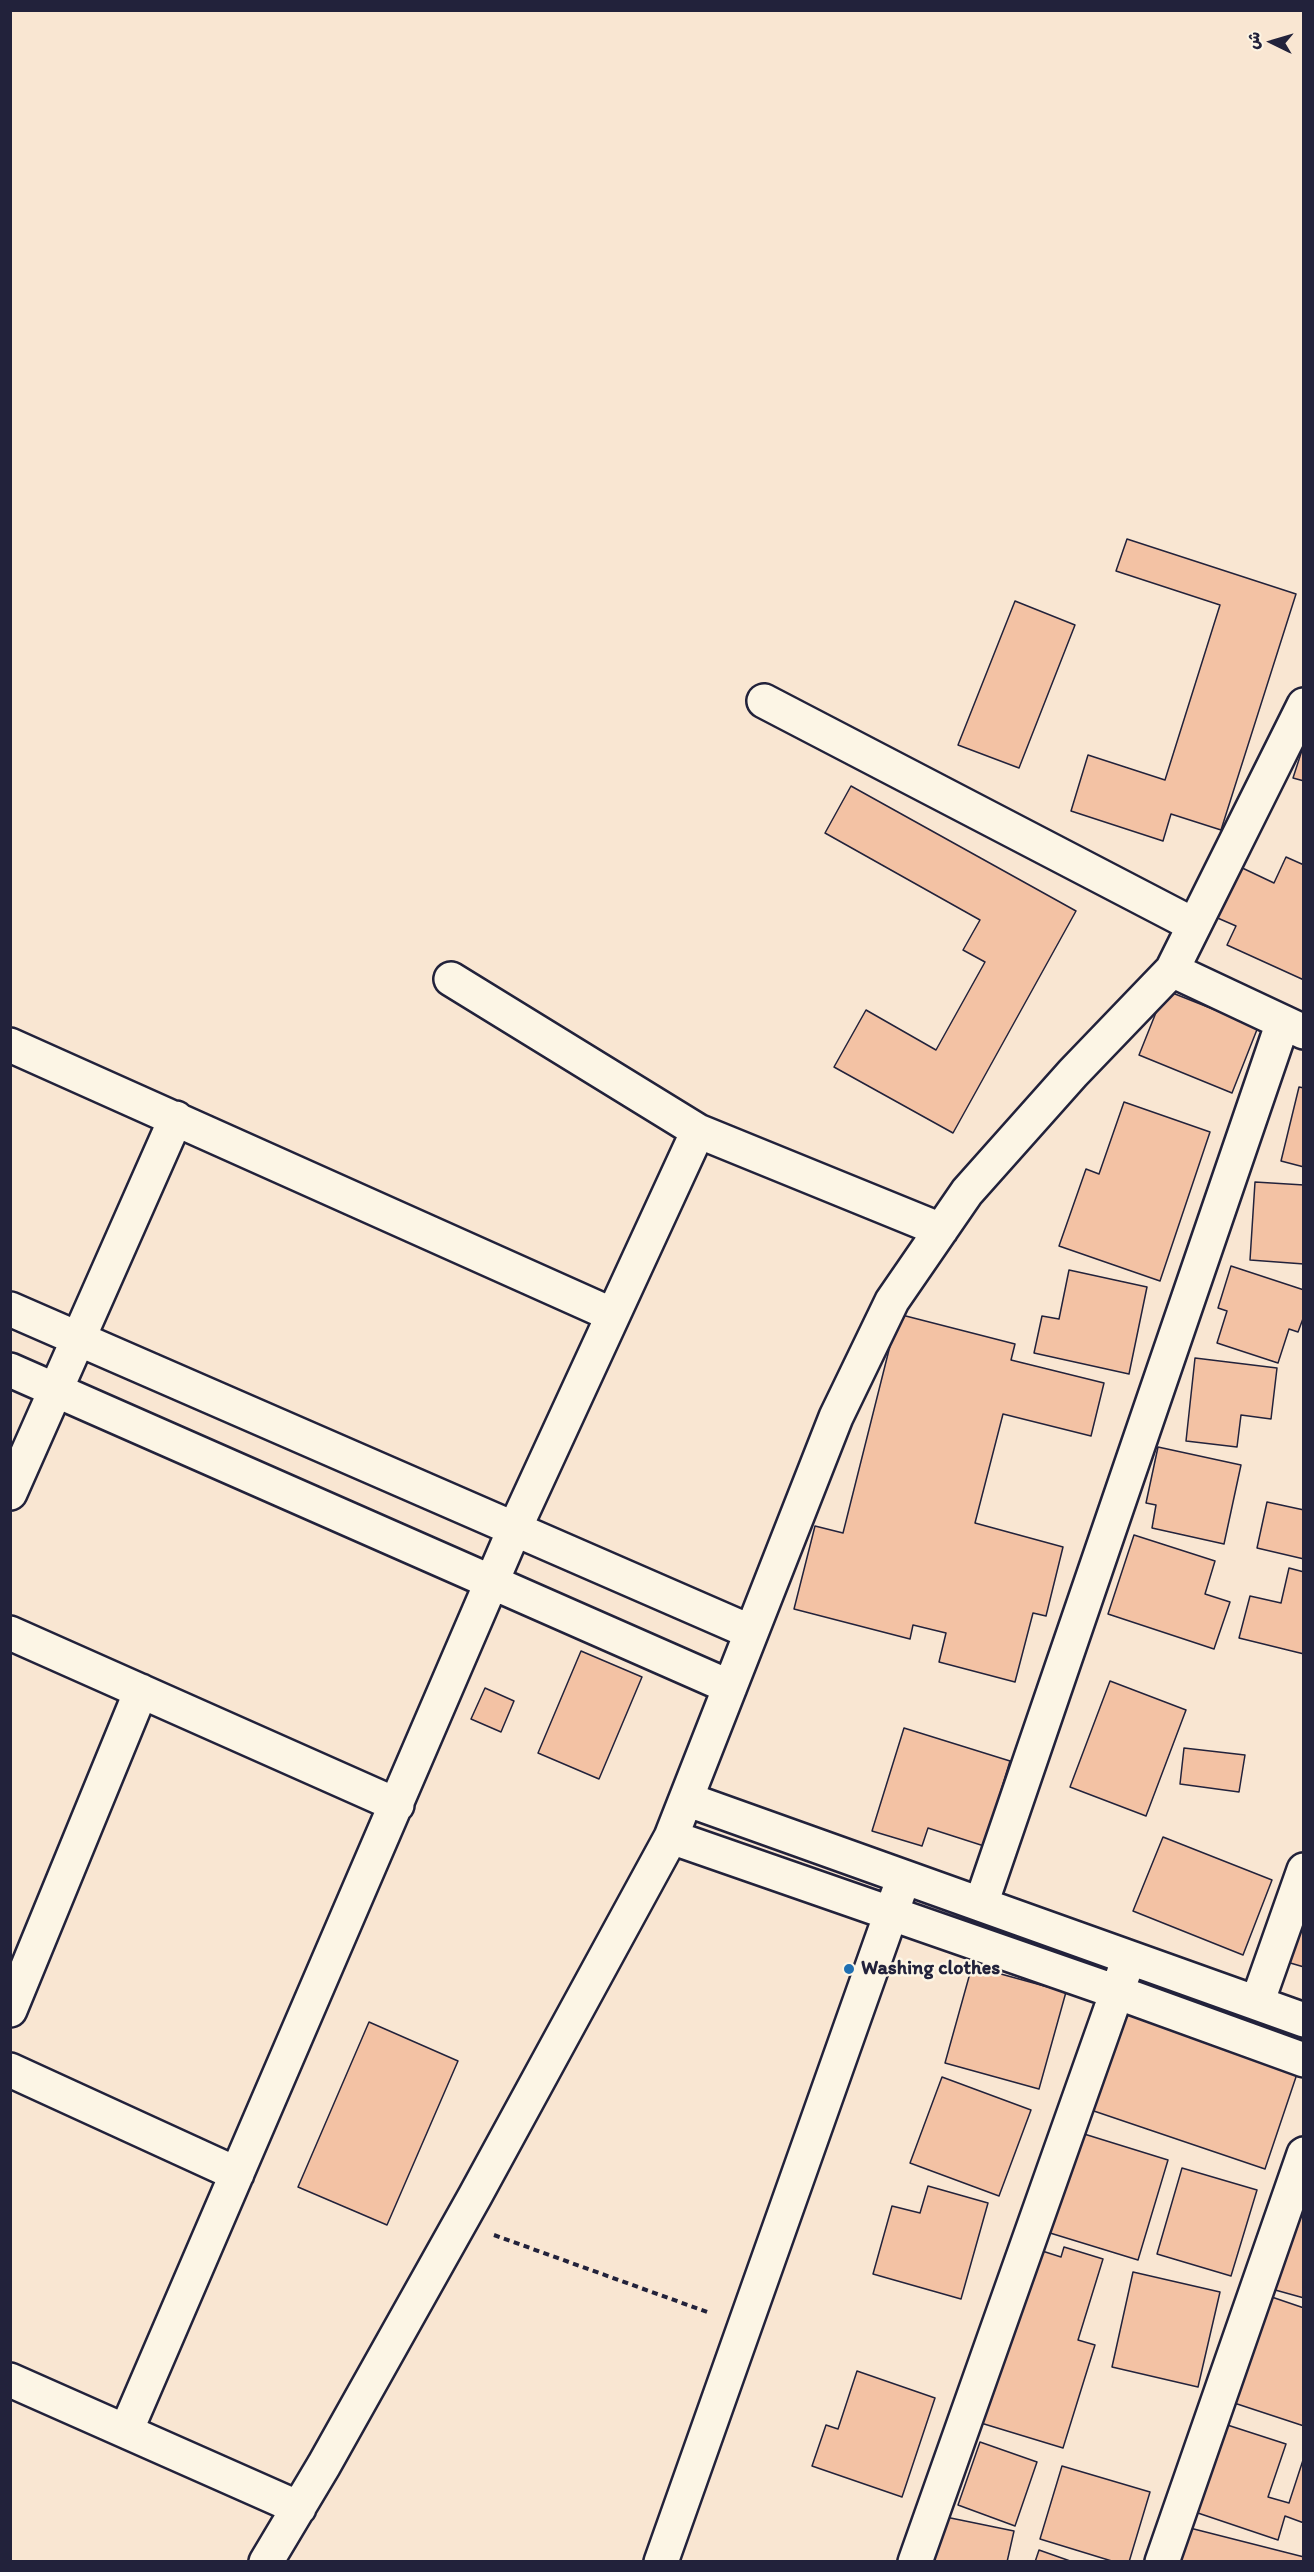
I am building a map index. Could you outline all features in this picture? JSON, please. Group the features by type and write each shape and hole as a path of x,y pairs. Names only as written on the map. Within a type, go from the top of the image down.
{"street":[{"path":"764,701 1194,925"},
{"path":"266,2562 299,2508 460,2222 670,1837 836,1417 892,1300 967,1192 1072,1073 1172,970 1304,705"},
{"path":"981,1905 1293,1027 1172,970"},
{"path":"450,979 698,1131 941,1230"},
{"path":"10,1046 614,1315"},
{"path":"10,1493 176,1118"},
{"path":"126,2431 514,1530 698,1131"},
{"path":"10,1309 751,1632"},
{"path":"10,1370 730,1687"},
{"path":"10,1633 397,1805"},
{"path":"10,2010 141,1691"},
{"path":"686,1799 1304,2020"},
{"path":"670,1837 1304,2060"},
{"path":"1257,2003 1304,1870"},
{"path":"661,2562 904,1877"},
{"path":"915,2562 1129,1958"},
{"path":"10,2070 237,2174"},
{"path":"1162,2562 1304,2154"},
{"path":"10,2380 299,2508"}],"path":[{"path":"460,2222 745,2326"}],"building":[{"path":"1127,539 1296,594 1221,830 1171,814 1163,841 1071,811 1088,755 1165,780 1220,605 1116,571"},
{"path":"1015,601 1075,625 1019,768 958,745"},
{"path":"1304,744 1304,781 1293,778"},
{"path":"851,786 1076,911 953,1133 834,1067 866,1010 936,1050 985,962 963,950 980,920 825,833"},
{"path":"1286,857 1304,865 1304,980 1227,945 1236,926 1213,916 1236,865 1274,883"},
{"path":"1165,990 1258,1027 1232,1093 1139,1055"},
{"path":"1299,1087 1304,1088 1304,1167 1281,1161"},
{"path":"1124,1102 1210,1132 1160,1281 1059,1246 1086,1169 1099,1174"},
{"path":"1255,1182 1304,1185 1304,1264 1250,1260"},
{"path":"1231,1266 1304,1290 1304,1316 1298,1332 1289,1329 1278,1363 1217,1343 1227,1311 1218,1308"},
{"path":"1069,1270 1147,1287 1129,1374 1034,1353 1042,1316 1059,1319"},
{"path":"898,1314 1015,1344 1011,1360 1104,1383 1091,1436 1003,1414 975,1523 1063,1547 1046,1616 1033,1613 1015,1682 939,1662 946,1633 913,1625 910,1639 794,1609 815,1526 843,1533"},
{"path":"1195,1358 1277,1368 1271,1419 1241,1415 1237,1447 1186,1441"},
{"path":"1158,1447 1241,1465 1224,1544 1152,1528 1156,1505 1146,1503"},
{"path":"1267,1502 1304,1510 1304,1559 1257,1548"},
{"path":"1134,1535 1215,1561 1205,1594 1230,1602 1214,1649 1108,1614"},
{"path":"1289,1568 1304,1572 1304,1654 1239,1638 1250,1596 1281,1603"},
{"path":"581,1651 642,1677 599,1779 538,1753"},
{"path":"1110,1681 1186,1710 1146,1816 1070,1787"},
{"path":"485,1688 514,1701 501,1732 471,1719"},
{"path":"904,1728 1010,1761 984,1846 928,1828 922,1846 872,1831"},
{"path":"1184,1748 1245,1755 1239,1792 1180,1784"},
{"path":"1163,1837 1272,1880 1243,1955 1133,1911"},
{"path":"1304,1882 1304,1967 1280,1960"},
{"path":"972,1966 1066,1992 1039,2089 945,2063"},
{"path":"1118,2007 1299,2068 1265,2169 1085,2108"},
{"path":"369,2022 458,2061 387,2225 298,2187"},
{"path":"942,2077 1031,2110 999,2196 910,2163"},
{"path":"1068,2129 1168,2160 1138,2260 1037,2229"},
{"path":"1182,2168 1257,2190 1231,2276 1157,2254"},
{"path":"928,2186 988,2203 961,2299 873,2274 892,2206 920,2213"},
{"path":"1304,2205 1304,2298 1268,2288 1291,2206 1302,2210"},
{"path":"1064,2247 1103,2259 1078,2340 1095,2345 1063,2448 971,2420 1036,2249 1061,2257"},
{"path":"1133,2272 1220,2292 1198,2387 1112,2367"},
{"path":"1257,2292 1304,2308 1304,2426 1222,2399"},
{"path":"857,2371 935,2398 902,2497 812,2466 826,2425 838,2429"},
{"path":"1215,2421 1286,2444 1268,2497 1289,2503 1304,2457 1304,2523 1285,2516 1278,2540 1186,2509"},
{"path":"980,2442 1037,2462 1015,2526 958,2505"},
{"path":"1062,2466 1150,2492 1129,2562 1115,2562 1040,2539"},
{"path":"936,2515 1014,2531 1007,2562 926,2562"},
{"path":"1186,2527 1304,2557 1304,2562 1176,2562"},
{"path":"1039,2550 1073,2562 1035,2562"}],"place":[{"name":"Washing clothes","path":"849,1969"}]}
